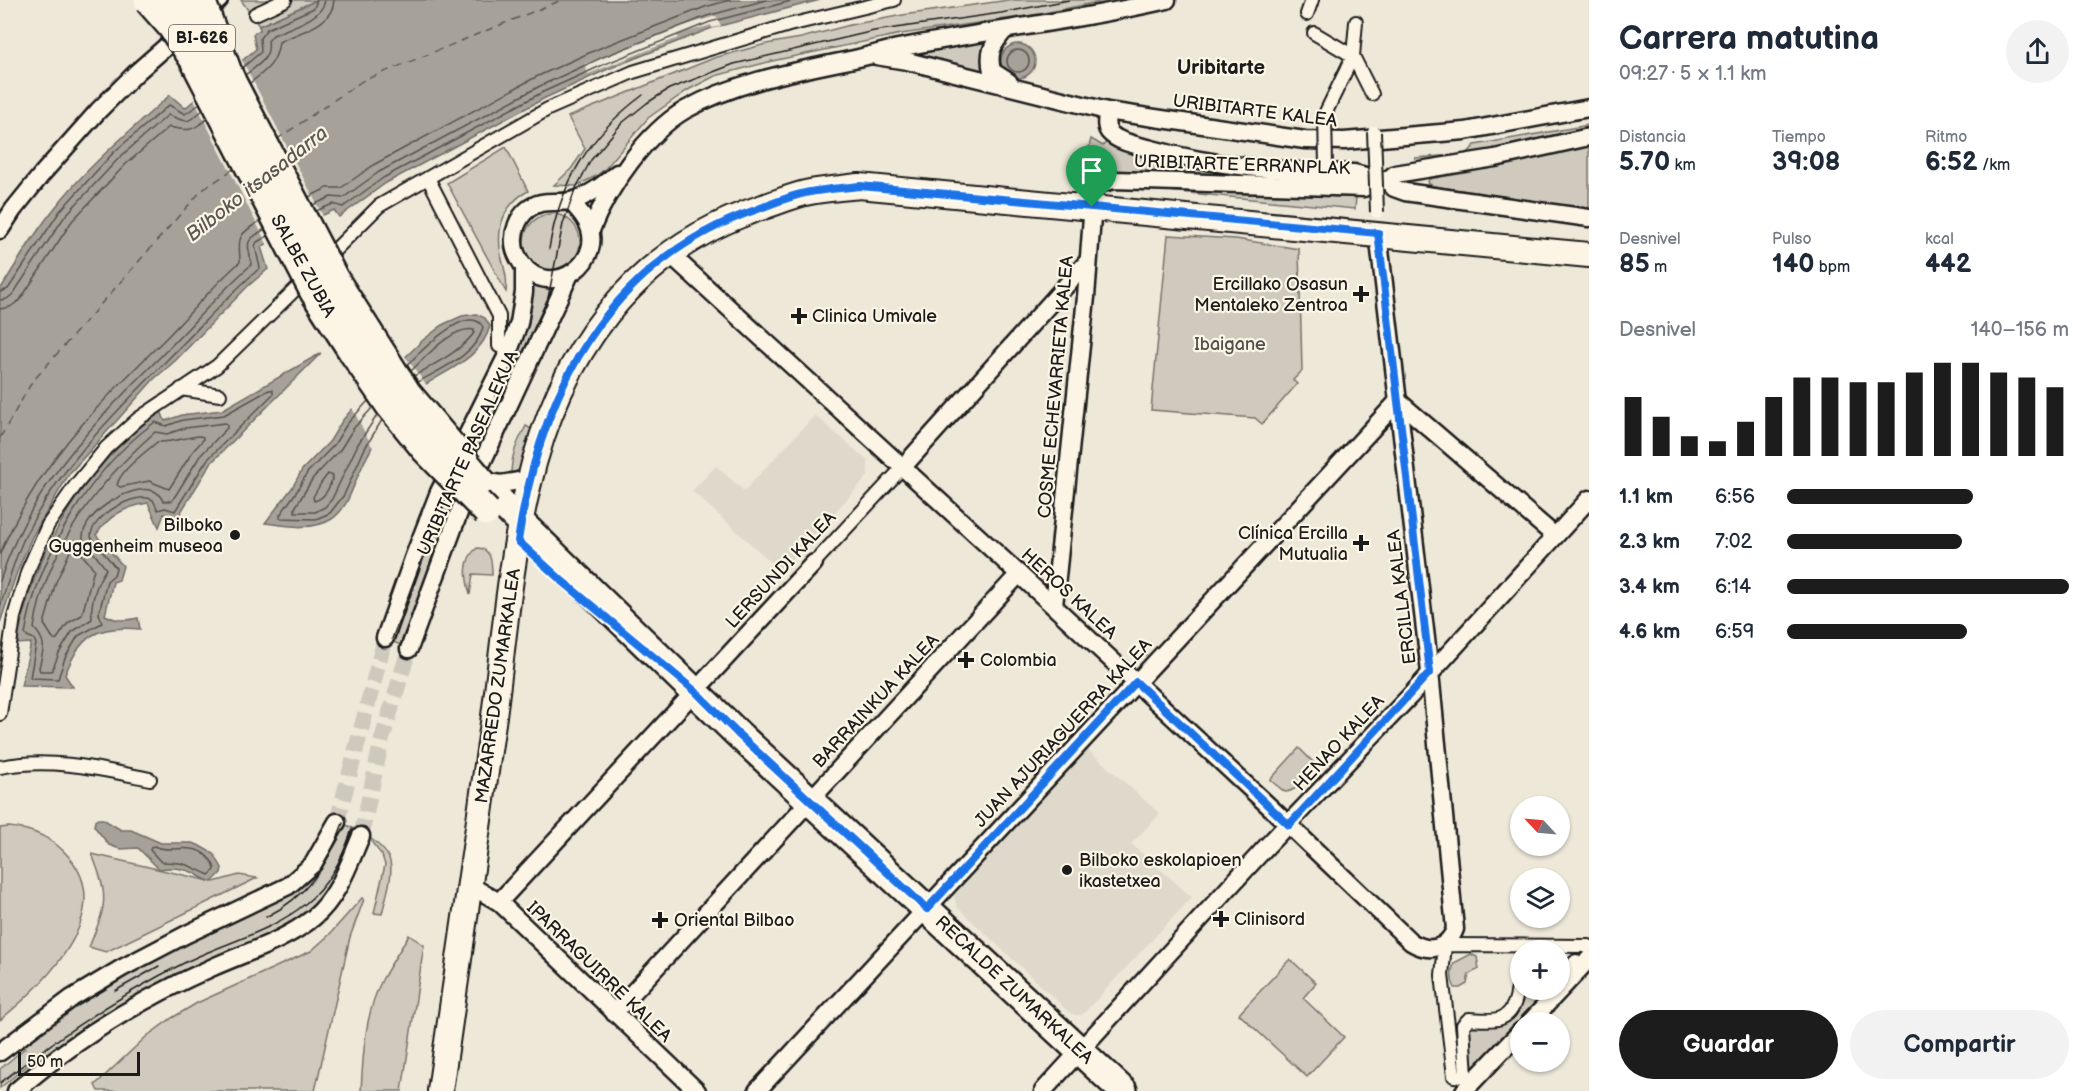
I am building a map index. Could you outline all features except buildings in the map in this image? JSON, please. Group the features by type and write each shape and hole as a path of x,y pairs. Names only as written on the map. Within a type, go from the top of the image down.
{"highway":[{"name":"BI-626","path":"172,0 230,78"}],"main road":[{"name":"SALBE ZUBIA","path":"148,0 171,26 194,60 314,292 354,354 390,406 425,449 487,496"},
{"name":"SALBE ZUBIA","path":"201,0 230,78 333,279 407,393 487,496"},
{"name":"MAZARREDO ZUMARKALEA","path":"440,1091 471,886 519,532 530,479 548,421 568,374 584,345 617,302 669,253 704,232 750,211 808,192 860,186 1092,207 1378,223 1589,255"},
{"name":"RECALDE ZUMARKALEA","path":"487,496 561,580 695,691 810,801 1123,1091"}],"street":[{"path":"0,230 42,174 98,111 137,72 219,0"},
{"path":"255,14 285,0"},
{"path":"0,714 14,617 28,570 48,525 75,486 106,448 138,418 217,366 380,206 548,109 633,72 789,25 894,0"},
{"path":"591,230 603,202 635,156 657,131 683,111 719,93 766,78 897,48 1111,13 1167,0"},
{"path":"1307,14 1312,0"},
{"path":"1327,169 1325,114 1353,56 1356,22"},
{"name":"URIBITARTE KALEA","path":"1004,31 990,53 992,71 997,76 1025,90"},
{"path":"1314,33 1353,56 1372,94"},
{"name":"URIBITARTE KALEA","path":"870,56 907,61 1107,111 1305,140 1344,141 1465,131 1589,108"},
{"name":"URIBITARTE ERRANPLAK","path":"1107,111 1106,127 1110,134 1139,146 1218,163 1327,169 1354,173 1380,182"},
{"name":"ERCILLA KALEA","path":"1374,132 1378,223 1430,672 1455,929 1445,945 1467,1086"},
{"name":"URIBITARTE ERRANPLAK","path":"1092,207 1094,190 1098,184 1114,180 1364,188 1395,174 1495,158 1589,137"},
{"path":"571,201 586,219 591,230 590,252 578,270 568,276 553,279 537,276 524,266 517,256 514,244 514,232 526,211 536,204 548,201 571,201 593,191 635,156"},
{"path":"428,178 499,316 499,346"},
{"path":"1380,182 1405,192 1589,218"},
{"name":"COSME ECHEVARRIETA KALEA","path":"1054,606 1092,207"},
{"name":"HEROS KALEA","path":"669,253 1136,682 1410,942 1428,950 1445,945"},
{"name":"LERSUNDI KALEA","path":"499,902 902,468 1088,261"},
{"name":"URIBITARTE PASEALEKUA","path":"386,638 439,492 516,333 524,292 524,266"},
{"name":"URIBITARTE PASEALEKUA","path":"409,649 460,510 568,276"},
{"path":"181,389 220,395"},
{"path":"1398,401 1555,536"},
{"name":"JUAN AJURIAGUERRA KALEA","path":"757,1091 1398,401"},
{"path":"487,496 501,484 530,479"},
{"name":"HENAO KALEA","path":"1042,1091 1589,499"},
{"name":"BARRAINKUA KALEA","path":"614,1013 1019,574"},
{"path":"1,763 34,762 77,765 150,779"},
{"path":"0,1052 72,998 122,968 288,886 313,864 338,822"},
{"path":"16,1091 75,1044 145,1001 211,968 293,933 314,917 328,902 341,881 361,836"},
{"name":"IPARRAGUIRRE KALEA","path":"471,886 499,902 697,1091"},
{"path":"1445,945 1589,947"},
{"path":"1570,967 1589,947"},
{"path":"1540,1012 1587,966"},
{"path":"1467,1086 1463,1025 1469,1019 1491,1021 1503,1018 1515,1000"},
{"path":"1467,1086 1510,1042"}],"shaded area":[{"path":"815,415 868,461 868,476 781,571 692,491 716,466 744,491"},
{"name":"Bilboko eskolapioen ikastetxea","path":"1086,748 1160,814 1131,844 1192,897 1082,1015 1075,1015 1069,1012 958,908 953,895"}],"green space":[{"path":"241,0 317,0 259,26"},
{"path":"1009,0 1107,0 1040,14 901,34 772,61 715,76 688,90 648,118 606,168 596,176 576,186 554,185 571,169 585,149 568,117 714,58 766,44 903,15"},
{"path":"989,41 982,61 983,73 894,54"},
{"path":"1589,125 1589,131 1469,157 1416,162 1415,158 1467,154 1475,145"},
{"path":"1091,139 1103,146 1107,141 1174,162 1253,178 1174,172 1094,170 1095,164 1085,164"},
{"path":"1589,145 1589,209 1433,186 1428,183 1429,179"},
{"path":"506,147 528,191 519,196 507,210 501,227 500,245 506,292 447,183"},
{"path":"1168,191 1356,197 1355,209"},
{"path":"552,214 563,216 572,222 578,231 580,242 578,253 572,262 563,268 552,270 541,268 532,262 526,253 524,242 526,231 532,222 541,216"},
{"name":"Ibaigane","path":"1168,235 1236,239 1299,249 1302,371 1293,380 1297,384 1262,424 1255,418 1151,410"},
{"path":"524,281 546,289 563,289 409,649 385,638 439,492 509,351"},
{"path":"526,426 535,431 525,465 511,475 515,449"},
{"path":"477,548 488,554 492,575 473,574 470,595 467,564"},
{"path":"1299,748 1316,765 1299,786 1285,792 1270,780"},
{"path":"342,823 357,830 321,903 299,923 39,1066 34,1060 0,1088 0,1069 25,1048 19,1041 114,978 277,898"},
{"path":"0,828 27,830 42,836 63,850 82,879 85,902 80,925 69,947 53,969 0,1020"},
{"path":"365,834 385,851 391,864 382,914 374,913 385,865 382,855"},
{"path":"92,854 214,882 239,875 257,878 106,952 89,947 104,901 101,881"},
{"path":"362,898 364,899 350,937 315,1091 98,1091 95,1085 147,1036 197,1003 311,951 329,935"},
{"path":"409,935 424,945 402,1091 361,1091 368,1020 376,993"},
{"path":"1471,954 1477,957 1479,969 1469,974 1467,984 1455,988 1452,982 1454,963"},
{"path":"1290,959 1316,983 1303,998 1344,1037 1307,1077 1239,1014"},
{"path":"1515,1000 1539,1000 1527,1012 1510,1012 1510,1030 1466,1077 1469,1019 1503,1018"}],"water":[{"name":"Bilboko itsasadarra","path":"317,0 820,0 712,28 608,69 545,98 386,183 339,217 334,210 290,230 261,247 268,269 154,379 69,474 32,537 17,572 0,623 0,290 54,209 80,178 124,136 170,95 185,108 256,49 253,34 260,30 259,26"},
{"path":"1018,44 1030,49 1035,61 1030,73 1018,78 1006,73 1001,61 1006,49"},
{"path":"476,314 485,318 490,326 480,346 464,361 420,389 395,415 371,450 348,499 337,515 325,523 308,526 265,523 292,488 302,470 330,441 354,407 423,340 444,324 462,316"},
{"path":"321,353 211,463 176,520 164,514 159,527 148,503 118,513 106,522 96,535 123,566 119,580 113,582 105,615 121,620 138,618 140,629 101,631 84,642 77,650 65,675 73,687 21,686 31,643 17,644 35,576 66,514 108,458 133,433 161,411 165,421 182,415 222,410"},
{"path":"98,819 103,819 121,830 131,830 161,843 198,845 214,854 222,868 221,873 212,882 185,870 159,869 138,848 120,849 109,845 94,826"}],"pier":[{"path":"716,16 721,26 712,28 711,25 677,35 678,38 588,74 584,64 680,27"},
{"path":"241,58 324,218 291,232 268,246 193,98"},
{"path":"404,355 428,387 409,402 374,450 351,406"}],"ferry route":[{"path":"276,140 362,81 562,0"},
{"path":"0,438 32,382 201,191 235,168"}],"tunnel":[{"path":"337,822 385,638"},
{"path":"361,836 382,739 409,649"}],"tram line":[{"path":"402,643 460,486 547,303 563,224 575,190 591,160 622,123 669,89 734,64 874,31 1001,13 1069,0"},
{"path":"549,249 561,203 580,162 607,127 643,95"},
{"path":"392,639 439,513 463,459"},
{"path":"266,917 293,900 314,878 331,853 343,823"},
{"path":"0,1083 67,1033 137,988 186,962 262,930 292,914 314,897 328,880 340,860 352,829"},
{"path":"115,991 159,966"}],"place":[{"name":"Ercillako Osasun Mentaleko Zentroa","path":"1361,294"},
{"name":"Clinica Umivale","path":"799,316"},
{"name":"Bilboko Guggenheim museoa","path":"235,535"},
{"name":"Clínica Ercilla Mutualia","path":"1361,543"},
{"name":"Colombia","path":"966,660"},
{"name":"Bilboko eskolapioen ikastetxea","path":"1067,870"},
{"name":"Clinisord","path":"1221,919"},
{"name":"Oriental Bilbao","path":"660,920"}],"district":[{"name":"Uribitarte","path":"1221,68"}],"route":[{"path":"860,186 1092,207 1378,233 1430,672 1289,825 1136,682 927,909 738,734 695,691 561,580 518,541 528,485 559,393 584,345 617,302 637,281 669,253 718,225 739,215 808,192 860,186"}]}
